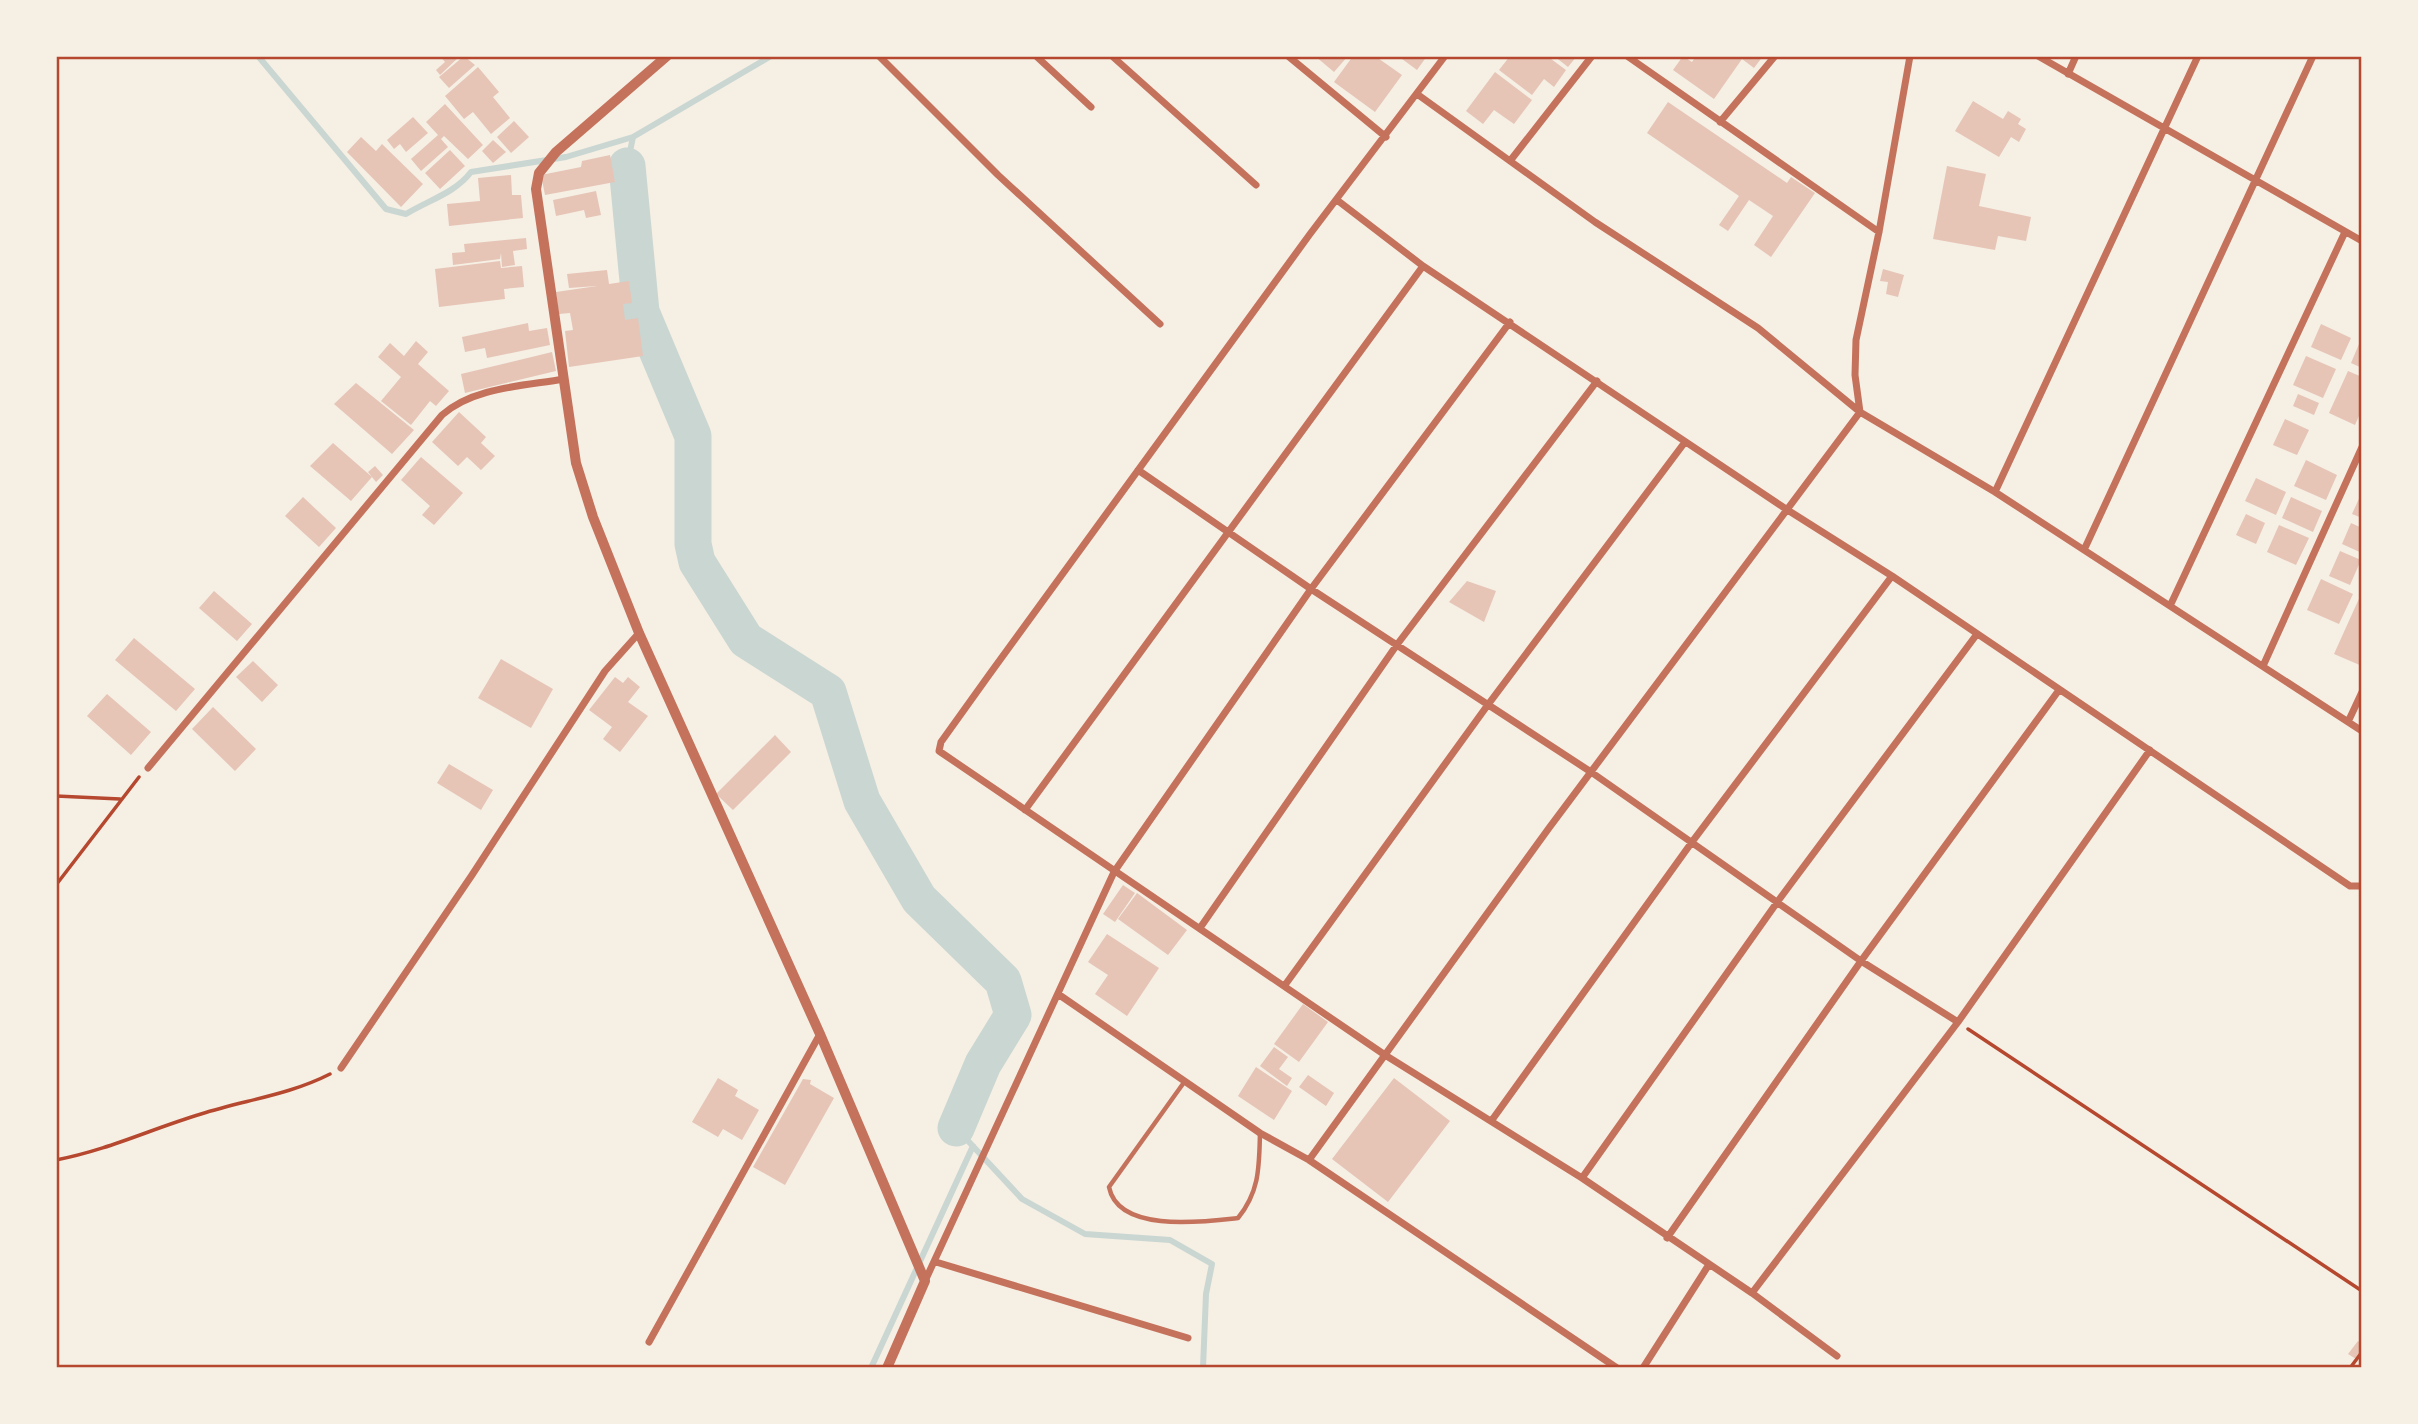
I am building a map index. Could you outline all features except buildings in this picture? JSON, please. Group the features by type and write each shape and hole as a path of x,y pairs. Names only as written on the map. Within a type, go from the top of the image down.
{"street":[{"path":"667,56 556,152 543,168 536,189 583,488 639,633 820,1034 925,1281"},
{"path":"879,56 998,175 1160,324"},
{"path":"1036,56 1091,107"},
{"path":"1112,56 1256,185"},
{"path":"1288,56 1386,137"},
{"path":"1444,56 1138,470 941,742 939,751 944,757 1385,1055 1492,1119 1582,1178 1708,1266 1752,1293 1837,1356"},
{"path":"1510,161 1592,56"},
{"path":"1627,56 1879,232"},
{"path":"1720,122 1775,56"},
{"path":"1309,1160 1591,772 1860,412 1855,375 1856,340 1879,232 1910,56"},
{"path":"2038,56 2362,241"},
{"path":"2068,74 2076,56"},
{"path":"1996,492 2198,56"},
{"path":"2084,550 2313,56"},
{"path":"1417,94 1595,222 1758,328 1860,412 1996,492 2362,731"},
{"path":"1337,200 1423,266 1685,442 1892,576 2350,886 2362,886"},
{"path":"2170,606 2345,232"},
{"path":"1025,810 1423,266"},
{"path":"887,1368 1114,872 1311,589 1510,322"},
{"path":"148,768 442,415 453,405 478,395 564,379"},
{"path":"1200,928 1396,646 1597,381"},
{"path":"1285,985 1487,706 1685,442"},
{"path":"2263,666 2362,447"},
{"path":"1138,470 1396,646 1591,772 1861,961 1958,1022"},
{"path":"1492,1119 1692,842 1892,576"},
{"path":"341,1068 472,875 605,671 639,633"},
{"path":"1582,1178 1778,901 1977,634"},
{"path":"1667,1238 1861,961 2059,690"},
{"path":"2348,722 2362,692"},
{"path":"1752,1293 1958,1022 2150,750"},
{"path":"1058,994 1260,1133 1309,1160 1617,1368"},
{"path":"649,1342 820,1034"},
{"path":"936,1262 1188,1338"},
{"path":"1643,1368 1708,1266"}],"lane":[{"path":"1185,1080 1109,1186 1112,1201 1127,1214 1169,1222 1238,1218 1251,1203 1258,1183 1260,1133"}],"path":[{"path":"56,885 120,799 148,768"},
{"path":"56,796 120,799"},
{"path":"1958,1022 2362,1291"},
{"path":"56,1160 100,1151 201,1114 301,1088 341,1068"},
{"path":"2350,1368 2362,1352"}],"waterway":[{"path":"258,56 386,209 406,214 449,191 471,172 566,157 633,137"},
{"path":"627,166 633,137 771,56"},
{"path":"627,166 641,312 693,436 693,544 697,562 746,640 828,692 862,801 919,899 1003,981 1013,1015 983,1064 956,1128"},
{"path":"956,1128 1022,1199 1085,1234 1170,1240 1212,1264 1206,1294 1203,1368"},
{"path":"871,1368 973,1146"}]}
